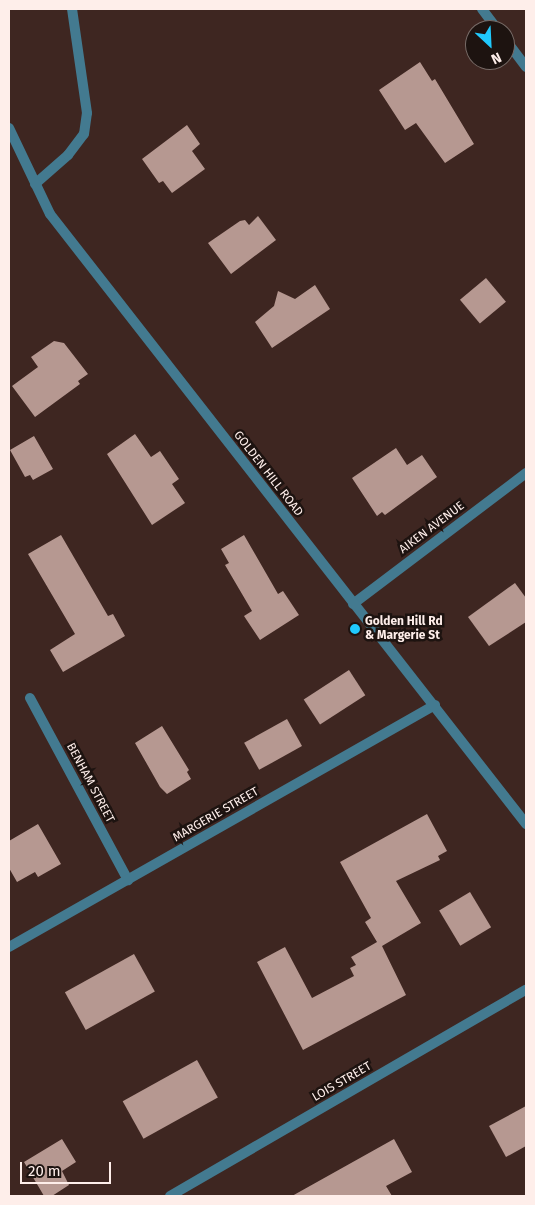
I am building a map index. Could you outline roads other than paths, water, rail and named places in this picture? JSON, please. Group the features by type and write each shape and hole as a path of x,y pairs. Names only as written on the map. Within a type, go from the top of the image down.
{"street":[{"path":"35,184 68,155 84,134 87,113 72,9"},
{"path":"482,9 490,20"},
{"path":"515,52 526,67"},
{"name":"GOLDEN HILL ROAD","path":"9,128 50,214 526,824"},
{"name":"AIKEN AVENUE","path":"353,604 526,473"},
{"name":"BENHAM STREET","path":"30,698 128,880"},
{"name":"MARGERIE STREET","path":"9,947 435,706"},
{"name":"LOIS STREET","path":"170,1196 526,990"}],"place":[{"name":"Golden Hill Rd & Margerie St","path":"355,629"}]}
